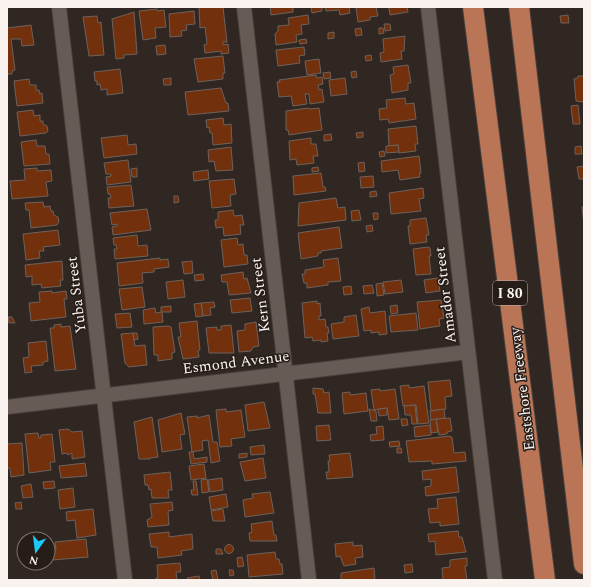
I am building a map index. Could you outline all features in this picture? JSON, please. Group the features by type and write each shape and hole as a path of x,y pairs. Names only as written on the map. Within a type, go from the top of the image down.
{"highway":[{"name":"Eastshore Freeway","path":"474,7 545,580"},
{"path":"519,7 584,564"}],"street":[{"name":"Yuba Street","path":"59,7 125,580"},
{"name":"Kern Street","path":"244,7 309,580"},
{"name":"Amador Street","path":"428,7 495,580"},
{"name":"Esmond Avenue","path":"7,407 468,352"}],"building":[{"path":"199,7 223,7 227,42 223,42 223,45 228,44 229,53 221,54 221,51 205,53 204,45 207,44 205,27 200,28"},
{"path":"270,7 293,7 293,12 271,15"},
{"path":"311,7 322,7 322,11 312,13"},
{"path":"325,7 349,7 350,13 340,15 339,10 326,11"},
{"path":"356,7 376,7 378,16 370,17 370,20 358,22"},
{"path":"386,7 407,7 408,12 390,15 389,8"},
{"path":"157,9 157,11 164,10 166,27 155,28 156,38 143,40 139,11"},
{"path":"194,11 195,24 186,25 187,30 181,31 182,36 170,37 169,14"},
{"path":"134,12 137,54 124,55 124,58 116,59 112,19"},
{"path":"308,15 309,24 301,25 302,34 296,35 297,42 276,45 275,34 278,31 278,26 289,25 288,18"},
{"path":"568,15 569,23 561,23 560,16"},
{"path":"97,16 98,23 101,22 104,55 89,56 83,17"},
{"path":"384,24 390,24 391,30 385,31"},
{"path":"31,25 34,45 22,46 21,39 11,39 15,70 12,71 12,74 7,74 7,28"},
{"path":"361,28 362,35 356,36 355,29"},
{"path":"379,28 383,28 384,33 379,34"},
{"path":"334,32 334,38 328,39 328,33"},
{"path":"405,36 404,51 401,51 402,59 381,62 380,53 384,52 383,39"},
{"path":"306,39 307,43 300,44 299,40"},
{"path":"165,45 166,54 157,55 156,46"},
{"path":"304,47 305,55 299,56 300,63 278,66 276,50"},
{"path":"371,55 372,60 366,61 365,56"},
{"path":"223,56 225,73 223,73 223,79 198,82 194,59"},
{"path":"319,59 321,73 307,75 305,61"},
{"path":"408,65 411,83 408,83 408,90 392,93 390,75 394,74 393,67"},
{"path":"120,69 123,93 107,95 107,89 101,90 100,84 97,85 94,72"},
{"path":"356,71 357,77 352,78 351,72"},
{"path":"330,72 331,78 324,79 323,73"},
{"path":"316,75 317,78 322,77 323,84 318,85 319,90 322,89 324,102 310,104 309,94 305,94 307,104 293,106 291,96 279,97 277,82 280,82 279,80"},
{"path":"578,76 584,76 584,102 576,101 574,79 578,78"},
{"path":"171,78 171,85 164,85 163,79"},
{"path":"345,78 347,94 331,96 329,80"},
{"path":"29,79 30,85 36,85 36,90 39,90 40,94 42,93 43,103 17,106 14,81"},
{"path":"221,88 226,103 228,103 229,111 188,115 185,92"},
{"path":"405,98 406,104 414,103 416,119 389,123 388,119 380,120 379,109 387,108 386,100"},
{"path":"578,105 580,124 573,124 571,106"},
{"path":"319,108 322,130 289,135 288,130 286,130 286,111"},
{"path":"33,110 34,116 40,115 40,121 43,121 43,124 47,126 48,131 46,133 20,136 17,112"},
{"path":"223,118 224,125 231,124 232,143 213,145 212,133 210,133 209,127 207,128 206,120"},
{"path":"416,126 418,144 415,144 416,151 399,153 398,145 389,146 388,129"},
{"path":"363,132 363,137 357,138 356,133"},
{"path":"331,134 332,140 324,141 324,135"},
{"path":"127,135 128,145 136,144 137,154 104,158 101,138"},
{"path":"311,138 311,144 316,144 318,156 313,156 314,163 297,165 296,159 290,160 289,141"},
{"path":"36,140 37,146 45,146 46,154 49,154 50,164 24,166 21,142"},
{"path":"398,145 399,152 386,153 386,146"},
{"path":"581,146 582,154 575,154 575,147"},
{"path":"231,147 233,170 216,171 214,161 209,162 208,150"},
{"path":"384,151 385,156 380,157 379,152"},
{"path":"419,156 420,177 400,180 398,170 382,172 381,161"},
{"path":"128,160 131,182 107,185 106,177 111,176 111,174 106,174 104,163"},
{"path":"364,162 365,171 359,172 358,163"},
{"path":"584,166 584,179 579,179 577,167"},
{"path":"318,167 319,171 312,172 312,168"},
{"path":"37,168 37,171 51,170 52,181 46,182 48,196 12,199 10,181 25,180 24,169"},
{"path":"137,168 137,177 132,177 131,169"},
{"path":"208,170 209,179 194,181 193,172"},
{"path":"321,173 323,187 325,187 326,191 294,195 293,176"},
{"path":"373,176 374,187 361,188 360,177"},
{"path":"234,179 236,194 230,195 231,206 212,208 209,181"},
{"path":"131,185 134,206 109,208 108,198 111,198 110,194 108,194 107,187"},
{"path":"423,188 424,198 419,199 421,211 391,214 389,193"},
{"path":"376,191 377,196 370,197 370,192"},
{"path":"174,196 178,196 179,202 174,203"},
{"path":"336,198 338,208 345,207 346,220 298,226 299,203"},
{"path":"43,202 44,207 50,206 51,211 53,211 54,215 58,217 59,222 57,225 31,228 29,210 26,210 25,203"},
{"path":"582,207 584,207 584,225"},
{"path":"147,209 151,230 113,235 112,227 117,226 117,224 112,225 110,213"},
{"path":"233,210 234,216 242,215 244,225 240,225 241,234 224,236 223,227 216,228 215,220 218,220 218,212"},
{"path":"359,210 361,220 352,221 351,211"},
{"path":"373,213 378,213 378,219 374,220"},
{"path":"426,218 429,235 426,235 427,242 410,244 408,226 410,226 410,220"},
{"path":"372,225 373,231 367,232 366,226"},
{"path":"339,227 342,248 321,251 321,253 318,253 318,256 301,259 298,233"},
{"path":"58,230 60,245 43,247 44,251 39,251 40,258 26,260 23,234"},
{"path":"137,235 138,246 147,245 148,256 115,259 114,249 117,249 116,245 114,245 113,238"},
{"path":"237,238 238,245 243,244 244,255 247,255 248,264 224,267 221,240"},
{"path":"430,248 431,256 429,256 431,274 416,275 413,249"},
{"path":"160,258 160,260 168,259 169,267 154,269 154,272 142,273 143,283 119,286 117,263"},
{"path":"338,258 341,281 328,282 328,285 307,288 307,283 304,283 302,274 305,274 305,270 324,267 323,260"},
{"path":"62,261 63,280 60,280 61,286 42,288 41,284 32,285 32,276 26,277 25,265"},
{"path":"192,261 193,273 184,274 182,262"},
{"path":"243,272 244,279 247,278 251,293 229,295 227,282 222,282 221,275"},
{"path":"203,274 204,280 195,281 194,275"},
{"path":"438,278 440,291 426,293 424,280"},
{"path":"183,280 185,297 168,299 166,282"},
{"path":"401,280 403,292 385,294 383,282"},
{"path":"382,283 384,295 377,296 376,284"},
{"path":"372,285 374,293 364,294 363,286"},
{"path":"351,286 352,294 344,295 343,287"},
{"path":"142,287 145,307 122,310 119,289"},
{"path":"52,291 52,293 66,291 67,299 64,299 66,317 31,321 29,303 40,302 39,292"},
{"path":"250,298 252,311 232,313 230,300"},
{"path":"441,300 444,318 439,319 440,326 420,329 417,302"},
{"path":"317,301 317,304 320,303 321,316 319,316 319,320 325,319 326,327 328,327 328,341 313,341 312,337 305,338 302,303"},
{"path":"214,302 215,307 210,308 211,315 203,316 201,303"},
{"path":"201,303 203,316 196,317 194,304"},
{"path":"397,305 398,313 391,314 390,306"},
{"path":"171,306 171,312 161,312 161,307"},
{"path":"369,307 370,313 385,311 387,334 379,335 379,332 371,333 371,330 364,331 361,309"},
{"path":"155,308 156,313 162,312 163,322 144,324 143,310"},
{"path":"130,313 132,327 117,328 115,314"},
{"path":"416,313 418,330 391,332 389,316"},
{"path":"356,315 359,336 333,339 331,324 344,322 344,317"},
{"path":"8,317 12,317 15,323 9,323"},
{"path":"197,321 200,350 198,351 199,357 183,359 178,337 181,337 179,323"},
{"path":"256,322 259,346 253,347 251,351 239,352 237,331 245,330 245,324"},
{"path":"61,324 61,327 70,326 76,369 55,371 50,328 54,328 54,325"},
{"path":"231,325 234,353 209,353 206,328 217,327 217,330 221,330 221,326"},
{"path":"153,327 171,327 175,352 172,353 172,359 158,361 158,355 154,355"},
{"path":"133,333 135,346 145,345 147,365 129,367 125,363 121,334"},
{"path":"133,333 137,333 138,339 134,340"},
{"path":"46,341 48,361 43,362 43,365 31,366 32,372 25,373 23,358 29,357 28,343"},
{"path":"450,380 452,396 445,397 446,409 431,411 428,382"},
{"path":"409,385 409,388 424,386 429,423 418,424 416,405 403,406 400,386"},
{"path":"313,388 323,389 324,393 329,392 331,413 318,413"},
{"path":"380,389 380,391 395,389 399,419 389,420 387,408 374,410 371,390"},
{"path":"350,392 350,395 366,393 368,411 344,414 342,393"},
{"path":"264,402 270,428 248,431 245,405"},
{"path":"415,405 417,424 412,424 411,415 405,415 404,406"},
{"path":"387,408 387,415 379,416 378,409"},
{"path":"226,409 226,412 241,410 245,437 231,439 232,446 220,447 216,410"},
{"path":"369,409 376,411 377,421 371,421"},
{"path":"444,409 445,418 431,420 430,411"},
{"path":"181,413 185,434 180,435 182,449 162,452 158,420"},
{"path":"209,415 213,442 217,442 220,461 211,463 208,440 202,441 203,450 192,452 187,417 197,416 197,418"},
{"path":"152,417 158,457 139,459 134,422"},
{"path":"450,418 452,431 447,432 447,434 439,435 436,419"},
{"path":"401,419 407,419 408,425 402,426"},
{"path":"436,419 438,432 431,433 430,420"},
{"path":"329,425 331,440 317,441 316,426"},
{"path":"430,425 431,435 415,437 414,427"},
{"path":"383,426 384,440 371,441 370,435 377,434 376,427"},
{"path":"68,429 72,432 82,431 85,457 72,459 72,453 68,455 67,453 62,454 59,430"},
{"path":"38,433 39,438 41,438 41,435 52,434 55,462 50,462 51,470 29,473 25,434"},
{"path":"449,436 452,437 454,453 465,452 466,461 432,464 432,461 409,462 406,441"},
{"path":"7,437 8,444 22,443 24,475 11,477 10,468 7,468"},
{"path":"399,441 400,446 390,447 389,442"},
{"path":"264,445 265,454 251,455 250,447"},
{"path":"397,448 401,448 402,453 397,453"},
{"path":"189,452 193,452 194,459 207,457 207,462 191,464"},
{"path":"247,453 247,457 239,458 239,454"},
{"path":"350,453 353,477 327,479 326,472 329,472 329,455"},
{"path":"263,458 266,478 245,481 240,462"},
{"path":"85,463 87,476 61,478 59,466"},
{"path":"204,464 206,478 191,480 189,466"},
{"path":"456,467 459,492 426,496 425,487 431,486 431,479 423,480 422,471"},
{"path":"170,472 172,490 168,490 169,498 152,498 151,489 149,490 148,485 145,485 144,475"},
{"path":"222,478 223,490 210,492 208,480"},
{"path":"207,479 209,492 202,493 201,480"},
{"path":"54,481 55,488 44,489 43,482"},
{"path":"193,481 196,481 198,495 192,495 191,490 194,490"},
{"path":"31,484 33,497 23,498 21,486"},
{"path":"73,488 75,507 60,509 58,490"},
{"path":"270,492 274,513 245,517 243,500 253,498 252,494"},
{"path":"226,494 228,507 211,510 209,497"},
{"path":"456,497 459,524 440,526 440,522 430,523 428,509 438,508 437,499"},
{"path":"21,502 22,509 16,509 15,503"},
{"path":"172,502 173,510 168,511 169,525 148,527 147,520 152,517 150,504"},
{"path":"93,509 96,535 77,538 75,520 67,521 66,512"},
{"path":"223,509 225,521 213,521 211,511"},
{"path":"272,521 274,535 276,535 277,541 250,541 249,533 252,532 251,524"},
{"path":"458,531 459,537 462,537 466,552 436,555 435,541 429,542 428,534"},
{"path":"169,532 169,537 192,534 193,549 181,551 182,555 158,558 157,547 151,547 149,534"},
{"path":"86,539 88,557 56,560 56,542"},
{"path":"353,542 353,546 362,545 363,557 355,558 356,564 344,566 340,556 336,557 335,544"},
{"path":"229,544 234,549 229,554 224,549"},
{"path":"216,549 221,549 223,554 216,554"},
{"path":"275,552 276,559 279,559 280,564 282,564 283,574 249,577 247,555"},
{"path":"242,557 244,566 238,567 237,558"},
{"path":"467,558 467,566 465,566 467,580 443,580 442,568 450,567 450,560"},
{"path":"180,563 181,572 176,572 177,580 156,580 156,578 158,578 157,565"},
{"path":"412,564 413,572 405,573 404,565"},
{"path":"374,568 375,580 341,580 341,573"},
{"path":"216,570 218,580 213,580 211,571"},
{"path":"229,570 233,570 234,575 230,576"},
{"path":"199,576 200,580 188,580 187,578"}]}
